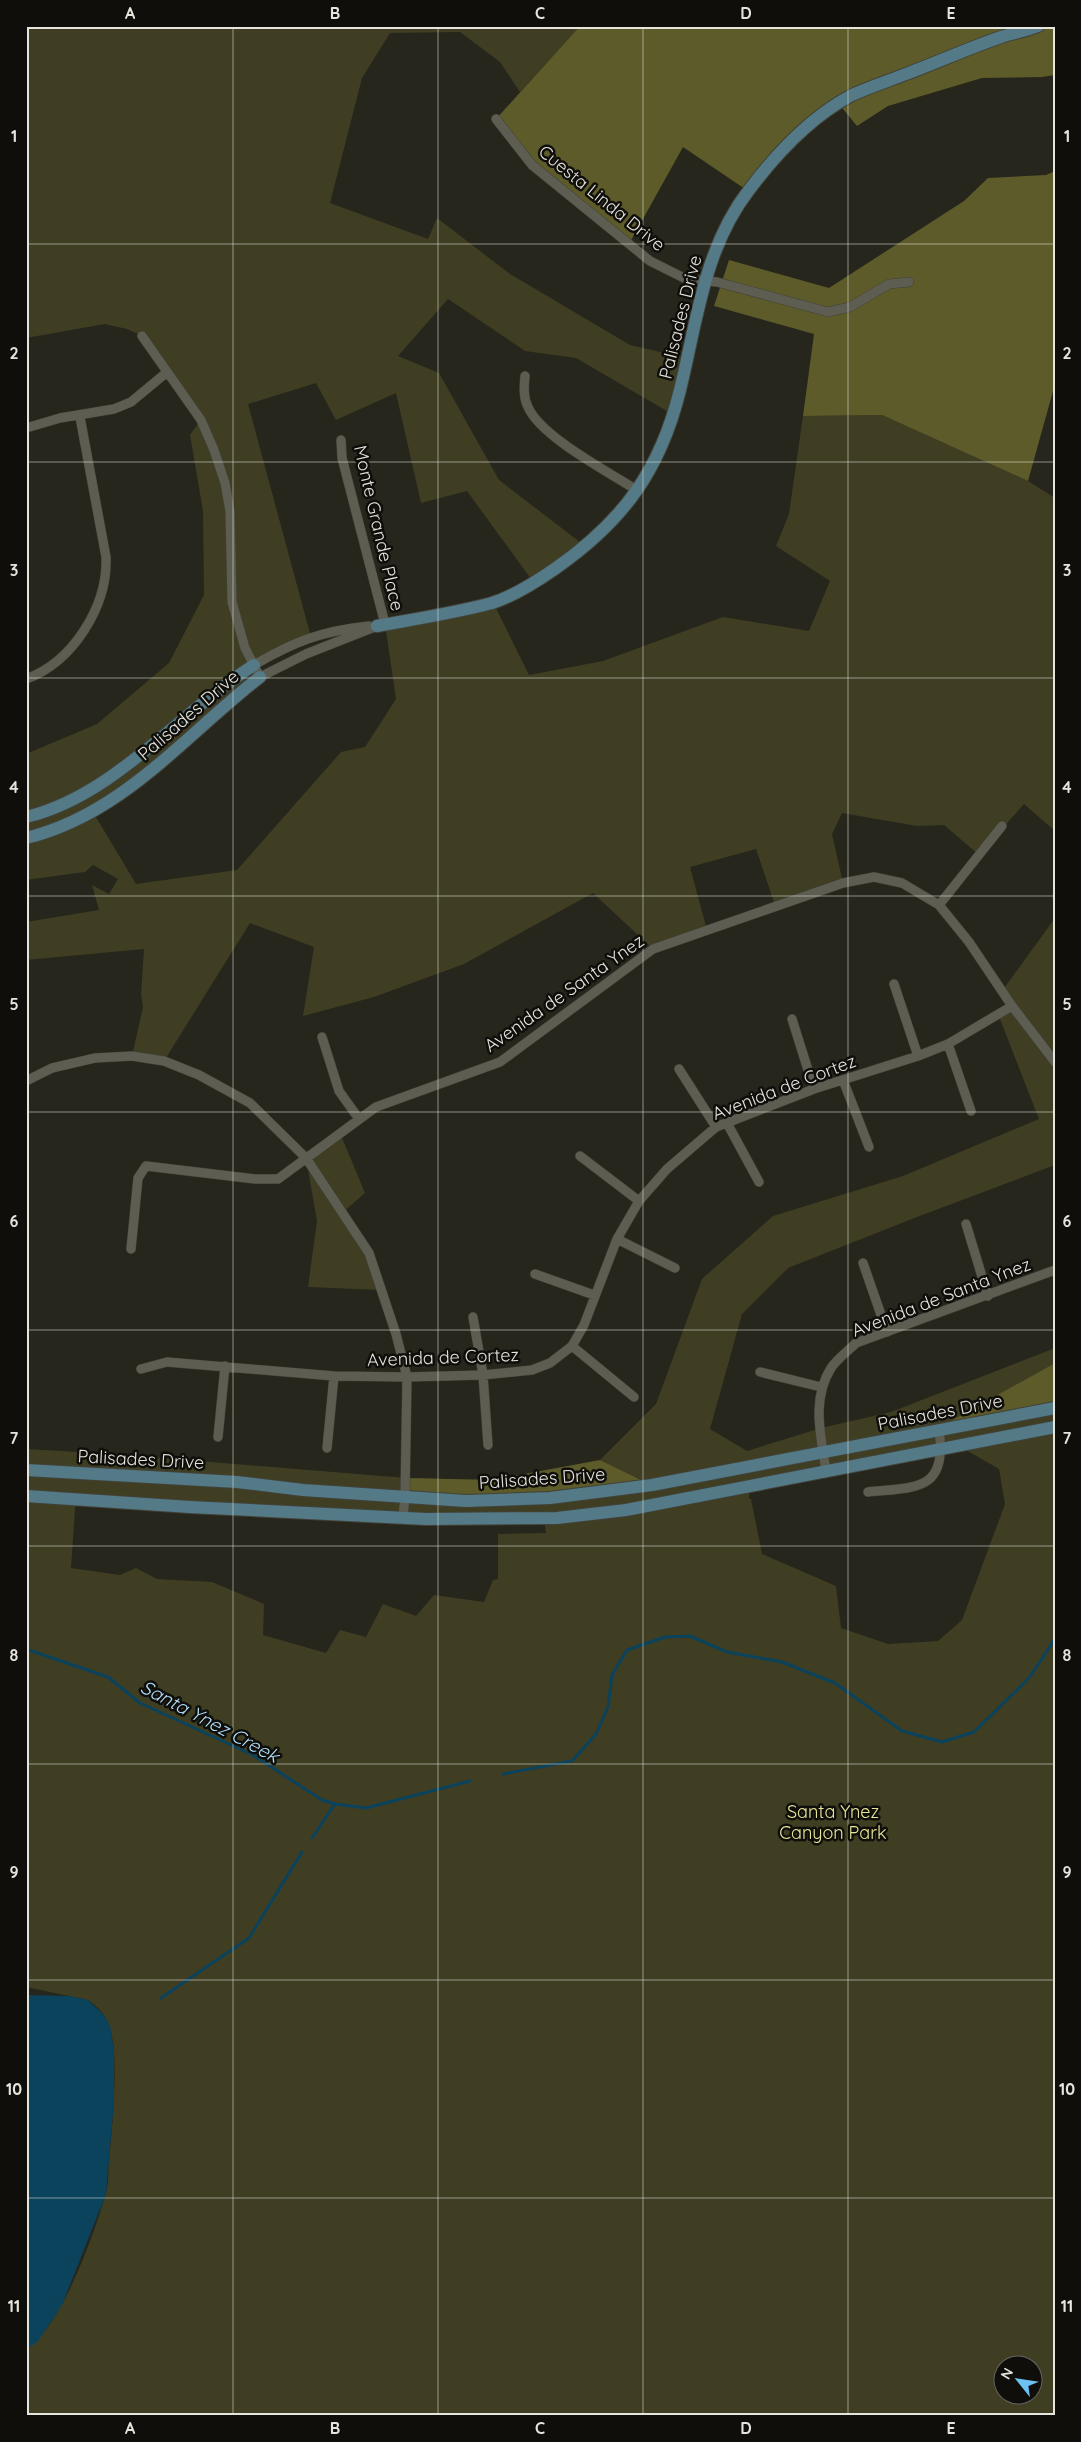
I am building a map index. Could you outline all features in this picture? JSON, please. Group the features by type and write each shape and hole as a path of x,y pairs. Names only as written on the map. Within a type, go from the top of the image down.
{"street":[{"name":"Palisades Drive","path":"26,817 68,802 98,785 254,664 312,636 335,630 381,625 493,602 534,583 575,555 623,511 638,491 655,458 680,391 704,281 728,222 748,191 779,155 814,121 852,95 1003,36 1038,26"},
{"name":"Cuesta Linda Drive","path":"496,119 532,165 650,261 686,279 717,282 828,312 850,307 889,284 909,282"},
{"path":"142,336 166,373 201,420 214,450 225,483 230,511 232,602 245,648 260,677"},
{"path":"26,428 60,418 80,417 114,409 131,402 166,373"},
{"path":"525,376 524,389 527,404 533,416 549,433 638,491"},
{"path":"26,679 37,675 59,659 78,638 93,615 104,588 107,573 106,557 80,417"},
{"name":"Monte Grande Place","path":"341,440 342,458 381,625"},
{"name":"Palisades Drive","path":"26,838 61,827 115,799 260,677 306,654 381,625"},
{"path":"939,905 1002,826"},
{"name":"Avenida de Santa Ynez","path":"131,1249 138,1178 146,1166 278,1180 376,1107 500,1062 653,949 843,883 874,877 902,884 939,905 969,942 1012,1006 1055,1062"},
{"path":"894,984 918,1056"},
{"name":"Avenida de Cortez","path":"141,1369 167,1362 334,1376 407,1377 483,1375 532,1370 550,1363 572,1346 584,1325 617,1239 639,1201 667,1169 716,1127 814,1089 918,1056 948,1044 1012,1006"},
{"path":"792,1019 814,1089"},
{"path":"322,1037 338,1091 359,1119"},
{"path":"948,1044 971,1112"},
{"path":"26,1081 52,1068 95,1058 132,1056 164,1061 199,1075 250,1103 306,1158 369,1253 396,1334 407,1377 406,1496 403,1518"},
{"path":"679,1069 716,1127"},
{"path":"843,1080 868,1147"},
{"path":"727,1123 759,1182"},
{"path":"580,1156 639,1201"},
{"path":"966,1224 988,1296"},
{"path":"617,1239 675,1268"},
{"path":"863,1262 886,1332"},
{"name":"Avenida de Santa Ynez","path":"826,1471 818,1409 822,1388 832,1367 856,1343 1055,1270"},
{"path":"535,1274 594,1295"},
{"path":"473,1317 483,1375 488,1445"},
{"path":"572,1346 634,1398"},
{"path":"218,1438 225,1366"},
{"path":"760,1372 822,1388"},
{"path":"327,1448 334,1376"},
{"name":"Palisades Drive","path":"26,1470 237,1482 303,1490 466,1501 550,1498 652,1485 1055,1408"},
{"name":"Palisades Drive","path":"26,1496 190,1507 426,1519 552,1518 626,1510 1055,1427"},
{"path":"868,1492 921,1485 931,1478 942,1450 939,1430"},
{"path":"550,1498 552,1518"}],"green space":[{"path":"26,26 580,26 520,92 500,62 460,32 390,33 362,78 330,203 428,239 437,218 510,274 630,345 686,358 672,414 576,358 525,351 448,299 398,356 439,373 499,480 585,546 534,583 467,491 421,503 396,393 336,420 316,383 248,404 311,637 255,664 260,677 93,812 136,884 237,870 341,752 365,747 396,699 385,624 493,602 529,675 603,661 723,617 809,631 830,581 776,546 789,514 803,416 882,415 1028,481 1055,498 1055,831 1024,804 979,855 944,825 917,826 842,813 832,834 843,883 775,905 756,849 690,867 707,930 653,949 593,893 464,964 374,997 303,1016 314,947 250,923 164,1061 132,1056 143,1007 141,995 144,949 26,960 26,922 99,910 92,885 109,894 118,879 93,865 85,872 26,880 26,754 97,724 169,663 204,595 203,511 190,435 200,421 142,336 127,329 105,324 26,338"},
{"name":"Santa Ynez Canyon Park","path":"1055,918 1055,1165 788,1268 742,1314 710,1429 747,1451 821,1428 891,1412 1055,1348 1055,1363 935,1431 1055,1408 1055,2416 26,2416 26,2350 39,2337 64,2301 84,2257 106,2192 115,2073 109,2025 98,2008 88,2000 26,1987 26,1449 113,1454 406,1478 651,1484 600,1460 656,1404 702,1279 773,1216 903,1176 1039,1119 998,1014 1012,1006 1002,991","holes":["959,1446 999,1469 1005,1504 962,1620 938,1641 888,1644 841,1628 836,1586 762,1554 751,1499 749,1499 750,1486","76,1494 481,1519 544,1518 546,1533 498,1534 498,1579 493,1580 484,1602 434,1595 416,1616 383,1604 366,1637 340,1630 326,1653 263,1635 264,1604 212,1582 157,1579 136,1568 120,1575 71,1568"]},
{"path":"340,1133 365,1193 342,1213 369,1253 381,1290 308,1287 317,1221 306,1158"}],"shaded area":[{"path":"580,26 1055,26 1055,75 982,78 888,106 857,126 839,104 748,191 683,147 629,244 532,165 496,119"},
{"path":"1055,171 1055,384 1028,481 882,415 803,416 814,334 714,306 729,260 829,288 964,201 988,178 1046,175"},
{"path":"1055,1363 1055,1408 933,1431"},
{"path":"600,1460 652,1485 593,1493 405,1496 406,1478 492,1480"}],"water":[{"path":"26,1995 70,1996 88,2000 104,2015 110,2026 114,2050 114,2101 106,2194 62,2305 38,2341 26,2350"}],"waterway":[{"name":"Santa Ynez Creek","path":"503,1774 572,1761 596,1734 608,1707 612,1675 627,1650 665,1637 690,1636 727,1652 782,1662 835,1683 902,1731 942,1742 974,1732 1029,1678 1055,1639"},
{"name":"Santa Ynez Creek","path":"26,1649 108,1677 140,1703 253,1755 322,1800 335,1804 366,1808 470,1781"},
{"path":"312,1838 335,1804"},
{"path":"161,1998 249,1938 302,1852"}]}
